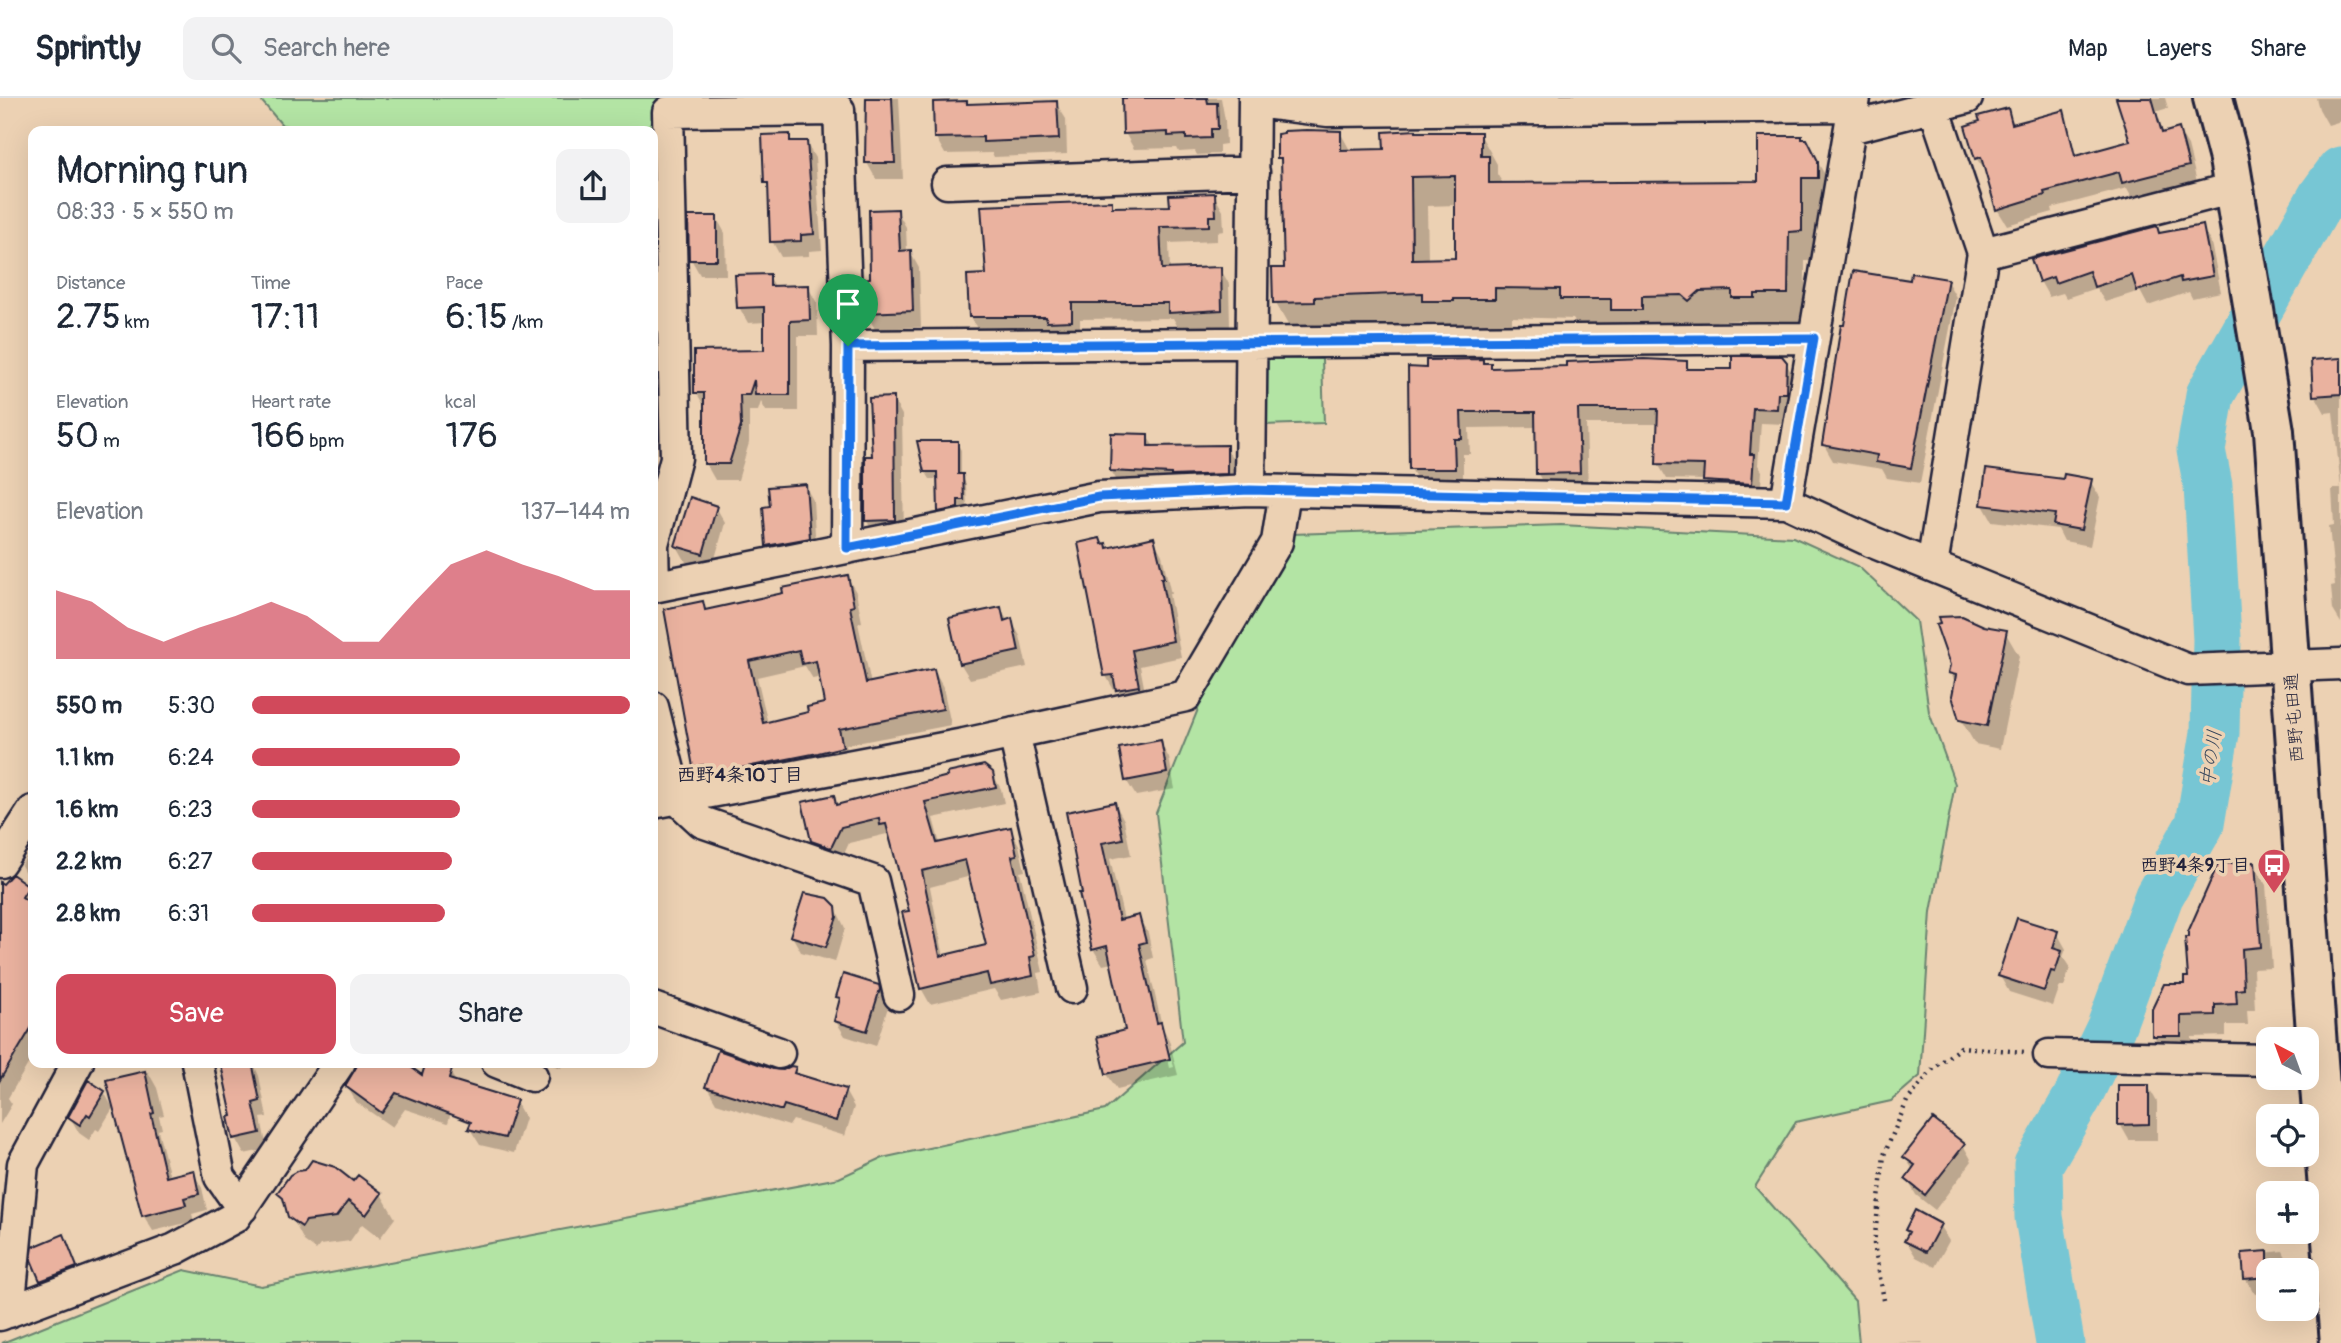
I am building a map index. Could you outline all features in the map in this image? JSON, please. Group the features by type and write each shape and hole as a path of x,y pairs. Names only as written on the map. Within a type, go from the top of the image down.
{"street":[{"path":"1250,490 1254,100 1328,111 1853,111 1934,107 1967,98"},
{"name":"西野屯田通","path":"2213,98 2229,159 2274,431 2322,1061 2340,1343"},
{"path":"1932,566 1983,253 1934,107"},
{"path":"658,525 676,458 663,315 668,112 839,110 848,346 847,548"},
{"path":"1786,502 1853,111"},
{"path":"947,183 1254,172"},
{"path":"1983,253 2234,188"},
{"path":"848,346 1814,338"},
{"path":"658,586 1099,497 1250,490 1786,502 1932,566 2188,670 2341,664"},
{"path":"664,800 1014,733 1186,696 1277,542 1285,491"},
{"path":"1014,733 1072,988"},
{"path":"658,750 664,800"},
{"path":"664,800 702,822 873,881 899,995"},
{"path":"0,862 28,819"},
{"path":"658,1010 779,1053"},
{"path":"2049,1055 2256,1060"},
{"path":"75,1068 23,1164 4,1313 175,1249 235,1217 336,1068"},
{"path":"198,1068 220,1177 242,1208"},
{"path":"512,1068 532,1076"}],"path":[{"path":"1884,1300 1874,1244 1884,1155 1907,1101 1934,1068 1961,1047 2049,1055"}],"green space":[{"path":"259,98 659,98 669,131 658,144 658,126 282,125"},
{"path":"1263,358 1322,359 1324,423 1262,425"},
{"path":"1561,525 1793,537 1859,567 1916,621 1929,712 1955,784 1931,912 1920,1076 1891,1101 1796,1122 1755,1187 1855,1301 1859,1343 2,1343 184,1270 261,1286 839,1178 882,1158 1105,1110 1183,1042 1156,813 1207,687 1292,534"}],"building":[{"path":"866,98 892,98 895,163 865,163"},
{"path":"1122,98 1207,98 1208,103 1217,103 1218,129 1211,129 1211,138 1186,139 1186,135 1168,136 1168,132 1123,134"},
{"path":"2116,98 2152,98 2162,133 2179,128 2189,166 2122,183 2119,172 2044,192 2045,195 1996,210 1981,157 1975,159 1965,126 1980,121 1978,116 2008,108 2012,124 2064,110 2075,156 2130,141"},
{"path":"967,101 967,104 1057,101 1059,139 983,142 983,137 934,138 933,102"},
{"path":"1284,131 1341,131 1341,150 1384,149 1383,132 1481,132 1481,156 1489,156 1489,183 1758,181 1758,136 1802,136 1802,139 1807,139 1818,161 1818,178 1802,178 1802,231 1789,232 1788,294 1755,294 1755,298 1732,298 1732,290 1700,291 1689,301 1682,295 1642,296 1642,310 1611,310 1611,299 1560,299 1560,289 1495,288 1495,299 1454,301 1422,301 1422,293 1315,297 1315,302 1273,303 1272,268 1284,268 1281,158 1277,158 1277,134","holes":["1455,176 1455,258 1412,259 1411,177"]},
{"path":"790,134 790,141 807,141 814,234 801,235 801,241 770,242 768,183 764,183 762,135"},
{"path":"1215,193 1216,216 1209,216 1209,226 1160,227 1162,269 1221,267 1222,310 1168,313 1168,303 1072,303 1072,321 1047,322 1046,317 969,317 967,275 986,274 981,206 1112,201 1112,207 1170,206 1169,195"},
{"path":"898,209 900,251 911,250 913,311 864,313 863,279 870,278 869,210"},
{"path":"688,216 717,216 717,260 689,260"},
{"path":"2203,225 2213,276 2181,282 2180,277 2137,291 2132,275 2094,287 2089,271 2055,283 2053,277 2039,282 2031,259 2157,226 2159,233"},
{"path":"1853,271 1910,280 1911,273 1948,279 1911,468 1876,462 1877,455 1822,445 1841,325 1844,325"},
{"path":"770,274 770,286 809,285 810,320 790,321 790,395 755,395 754,380 749,395 740,395 741,426 729,464 704,464 704,393 694,393 694,351 764,350 764,307 737,308 735,275"},
{"path":"1732,356 1782,356 1787,362 1786,393 1778,393 1777,409 1753,408 1750,454 1754,454 1752,484 1703,481 1704,465 1656,464 1658,409 1578,409 1580,473 1536,474 1535,412 1461,412 1462,439 1454,439 1455,469 1409,469 1408,367 1426,368 1426,360 1483,359 1483,363 1491,363 1491,368 1566,366 1566,362 1644,359 1687,361 1687,369 1732,369"},
{"path":"2341,358 2341,394 2313,396 2311,360"},
{"path":"894,397 895,520 865,521 865,456 872,456 869,398"},
{"path":"1111,433 1148,434 1148,446 1227,445 1227,474 1171,476 1110,471"},
{"path":"917,441 958,441 958,474 963,474 964,500 958,500 958,508 938,512 937,472 924,472"},
{"path":"1986,469 2063,479 2064,474 2092,479 2081,530 2053,525 2055,514 1981,505"},
{"path":"806,484 810,538 766,546 763,507 770,506 768,487"},
{"path":"690,497 717,506 703,554 675,546"},
{"path":"1154,537 1164,578 1161,578 1173,641 1132,650 1139,686 1116,690 1113,675 1104,676 1078,543 1100,538 1107,548"},
{"path":"848,575 854,606 850,607 866,683 934,669 943,709 839,729 843,747 705,775 703,765 693,767 664,609 703,601 705,610 783,593 782,588","holes":["799,650 802,664 816,661 824,703 807,707 808,712 763,723 749,661"]},
{"path":"1001,607 1004,621 1012,618 1019,651 959,664 949,618"},
{"path":"1962,616 1984,626 2007,630 1987,726 1959,720 1952,696 1956,675 1948,673 1950,665 1936,625 1940,624 1938,617"},
{"path":"1161,740 1167,773 1125,781 1119,748"},
{"path":"984,765 993,772 996,787 925,802 937,843 1011,827 1017,855 1012,856 1035,956 1030,957 1033,976 990,985 987,973 920,989 902,912 909,911 886,824 880,825 879,818 841,827 831,848 811,841 802,802 834,795 836,805 948,776 947,773","holes":["965,860 986,945 940,956 922,871"]},
{"path":"1115,802 1123,839 1102,843 1119,920 1139,915 1146,942 1139,944 1157,1023 1161,1022 1170,1059 1106,1074 1097,1037 1125,1030 1107,946 1092,950 1079,893 1082,893 1066,812"},
{"path":"2255,862 2261,947 2242,949 2244,989 2236,990 2237,1004 2215,1005 2215,1015 2181,1016 2181,1036 2152,1036 2152,1009 2164,984 2184,984 2184,977 2188,977 2185,937 2188,937 2218,864"},
{"path":"12,874 28,885 22,897 28,901 28,1033 0,1080 0,882 3,884"},
{"path":"804,893 828,898 836,906 837,917 826,947 790,936"},
{"path":"2017,918 2058,931 2053,948 2062,951 2055,972 2051,971 2044,991 1998,976"},
{"path":"843,974 879,985 867,1031 834,1021 840,998 836,997"},
{"path":"718,1050 773,1069 796,1067 794,1073 846,1089 836,1121 784,1105 782,1110 779,1110 705,1087"},
{"path":"222,1068 253,1068 260,1101 253,1103 260,1133 233,1139 228,1117 232,1116"},
{"path":"356,1068 412,1068 422,1075 424,1068 449,1068 452,1069 449,1079 517,1100 505,1138 468,1129 471,1122 396,1093 382,1113 345,1086"},
{"path":"145,1071 154,1113 151,1114 166,1177 194,1170 199,1194 184,1198 186,1205 142,1216 106,1080"},
{"path":"88,1080 105,1091 90,1116 87,1114 80,1125 68,1117"},
{"path":"2118,1085 2149,1085 2149,1124 2118,1125"},
{"path":"1933,1119 1965,1144 1925,1195 1905,1179 1915,1165 1903,1157"},
{"path":"312,1160 335,1167 353,1181 358,1175 382,1193 366,1215 348,1201 336,1217 306,1221 302,1227 288,1217 283,1198 277,1193 290,1175 305,1170"},
{"path":"1915,1210 1941,1224 1926,1252 1904,1241 1909,1232 1905,1230"},
{"path":"64,1234 77,1267 40,1281 31,1260 33,1247"},
{"path":"2268,1251 2268,1258 2256,1258 2256,1278 2244,1279 2242,1253"}],"waterway":[{"name":"中の川","path":"2060,1343 2039,1217 2038,1165 2077,1098 2111,1027 2159,896 2200,824 2215,733 2217,639 2208,486 2201,450 2210,395 2322,197 2341,171"}],"place":[{"name":"西野4条9丁目","path":"2274,895"}],"district":[{"name":"西野4条10丁目","path":"740,774"}],"route":[{"path":"1814,338 1786,502 1250,490 1099,497 847,548 848,346 1814,338"}]}
